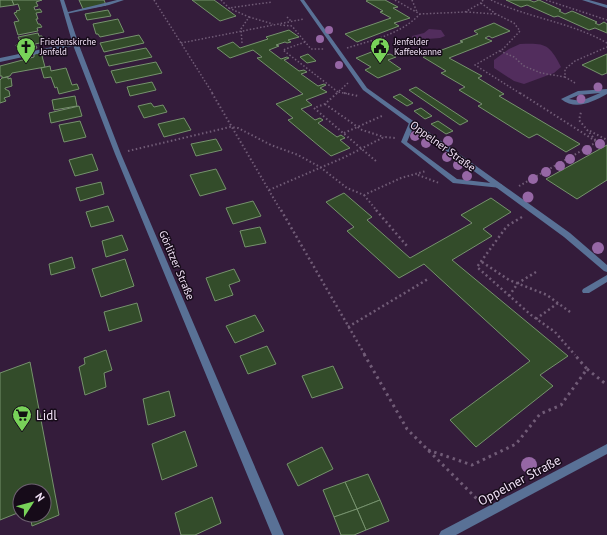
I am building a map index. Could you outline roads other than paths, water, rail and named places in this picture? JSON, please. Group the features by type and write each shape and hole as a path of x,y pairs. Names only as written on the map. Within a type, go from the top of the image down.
{"street":[{"name":"Görlitzer Straße","path":"62,0 76,44 118,154 278,535"},
{"path":"66,13 122,0"},
{"name":"Oppelner Straße","path":"302,0 365,89 567,235 607,269"},
{"path":"584,0 607,7"},
{"path":"0,60 76,44"},
{"path":"578,92 607,92 582,104 574,104 564,98 578,92"},
{"path":"412,123 404,142 455,181 499,186"},
{"path":"586,291 607,278"},
{"name":"Oppelner Straße","path":"445,535 607,449"}],"place":[{"name":"Friedenskirche Jenfeld","path":"26,64"},
{"name":"Jenfelder Kaffeekanne","path":"380,64"},
{"name":"Lidl","path":"22,432"}]}
